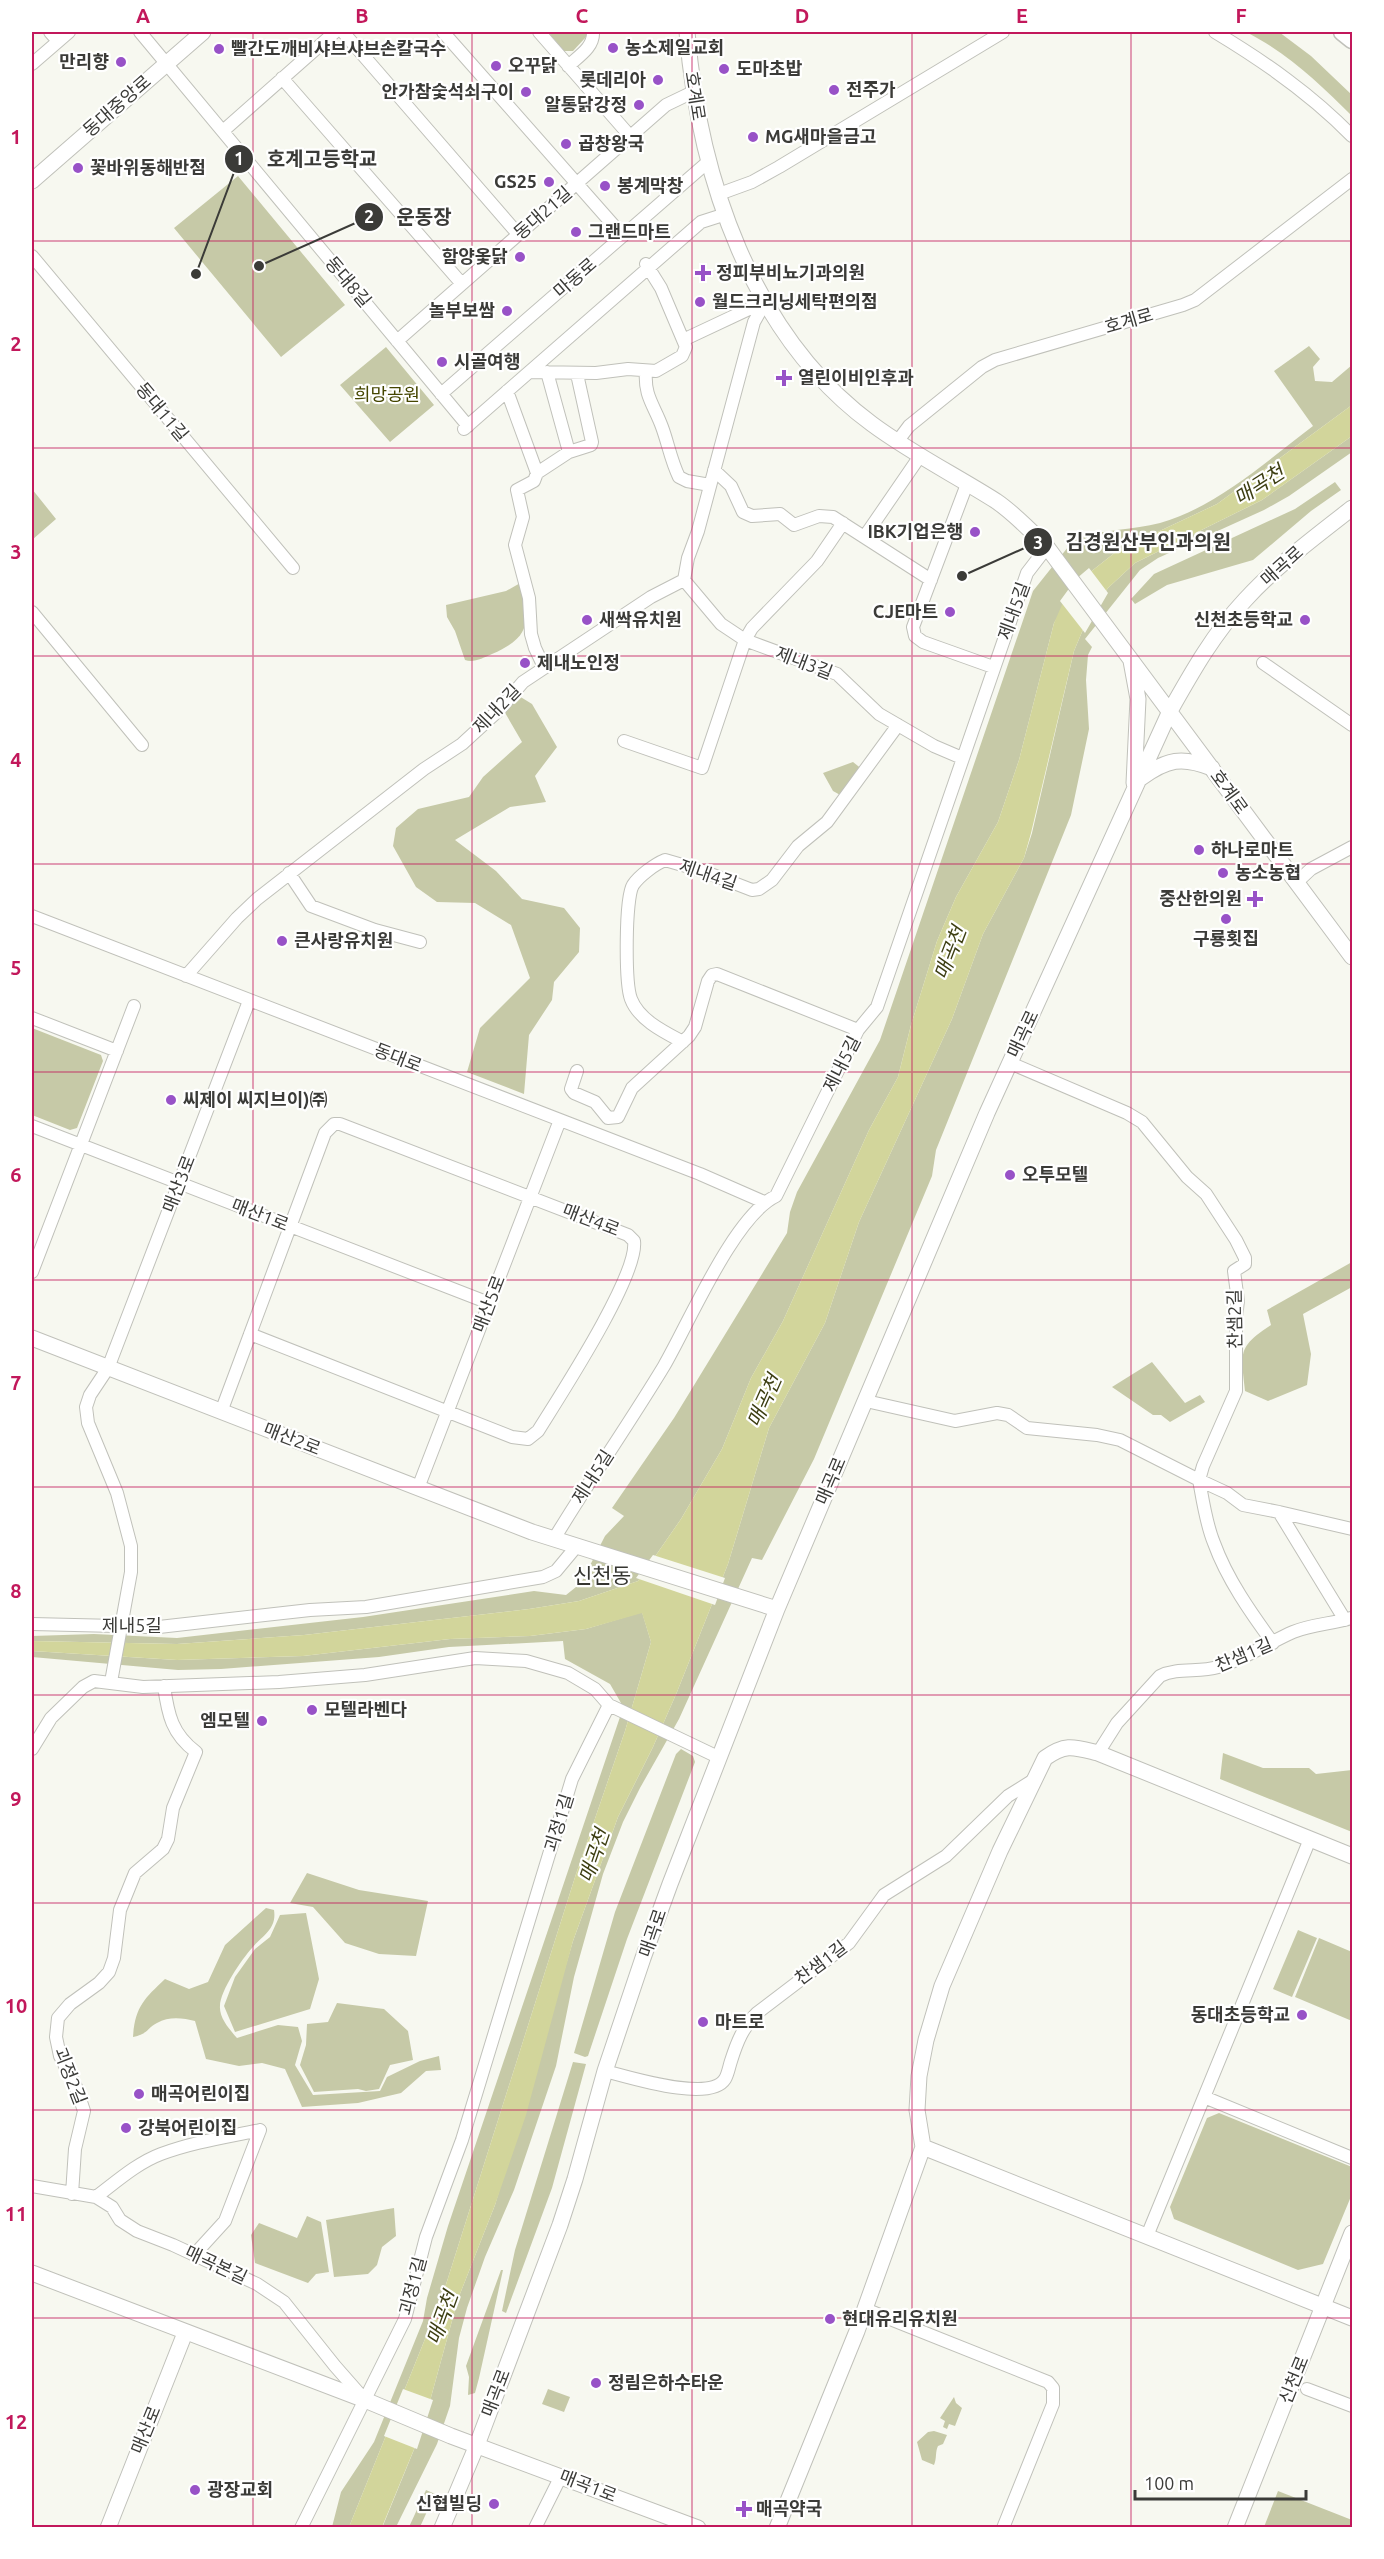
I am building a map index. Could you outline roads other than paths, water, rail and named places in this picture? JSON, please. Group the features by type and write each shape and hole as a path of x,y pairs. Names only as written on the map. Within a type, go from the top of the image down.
{"main road":[{"path":"1342,32 1353,40"}],"street":[{"path":"32,64 54,36 69,32"},
{"name":"동대8길","path":"140,32 441,394 465,428 507,391"},
{"name":"동대중앙로","path":"32,181 203,32"},
{"path":"223,131 335,32"},
{"path":"343,32 518,234"},
{"path":"443,32 622,236"},
{"path":"539,32 630,136"},
{"path":"568,66 593,41 593,32"},
{"name":"호계로","path":"687,32 693,92 719,194 740,251 784,331 817,374 842,400 897,442 997,502 1047,547 1353,957"},
{"path":"719,194 752,182 779,167 1003,32"},
{"path":"1215,32 1266,63 1301,89 1353,136"},
{"path":"282,78 462,284"},
{"name":"동대21길","path":"397,341 666,105 693,92"},
{"name":"마동로","path":"441,394 709,161"},
{"name":"호계로","path":"897,442 909,426 982,367 995,360 1195,300 1353,179"},
{"path":"537,473 507,391 701,222 726,214"},
{"name":"동대11길","path":"32,256 293,568"},
{"path":"530,372 577,374 628,369 656,371 682,356 686,347 683,339 661,288 648,266"},
{"path":"683,339 766,301"},
{"path":"684,580 688,558 698,531 754,322 766,301"},
{"path":"547,372 569,452"},
{"path":"646,372 645,386 648,397 662,426 680,477 687,481 710,485"},
{"path":"544,667 534,648 529,598 515,545 523,517 517,490 534,481 537,473 569,452 591,445 577,374"},
{"path":"865,536 920,456"},
{"path":"714,470 731,486 743,512 752,516 780,514 794,525 825,515 865,536 931,580"},
{"path":"968,484 913,627 915,636 923,642 993,667"},
{"name":"매곡로","path":"442,2528 477,2445 560,2225 605,2072 670,1884 777,1609 1010,1063 1170,711 1195,667 1244,601 1281,564 1353,508"},
{"path":"624,741 702,768 745,640 752,628 817,561 843,523"},
{"name":"제내5길","path":"554,1539 664,1365 736,1234 764,1202 776,1196 858,1030 877,1007 993,667 1028,573 1047,547"},
{"name":"제내2길","path":"186,976 237,918 289,873 424,769 462,744 499,710 523,682 651,597 684,580"},
{"name":"제내3길","path":"684,580 721,624 745,640 837,674 879,714 934,746 962,758"},
{"path":"32,612 142,745"},
{"path":"1131,658 1138,699 1136,786"},
{"path":"1263,663 1353,725"},
{"name":"제내4길","path":"683,1042 653,1025 639,1012 630,999 627,926 634,884 650,868 665,860 703,871 752,890 759,889 772,880 798,846 827,822 898,725"},
{"path":"1136,786 1157,766 1173,761 1193,761 1212,768"},
{"path":"1296,883 1311,869 1353,847"},
{"path":"289,873 311,906 375,930 420,942"},
{"name":"동대로","path":"32,916 560,1120 764,1202"},
{"path":"577,1071 571,1089 574,1093 595,1102 604,1115 614,1119 618,1117 632,1088 683,1042 696,1027 708,981 712,975 717,974 858,1030"},
{"name":"매산3로","path":"111,1676 131,1572 131,1546 117,1493 88,1423 86,1407 90,1395 108,1368 249,1000"},
{"path":"32,1272 134,1006"},
{"path":"32,1018 117,1051"},
{"name":"찬샘2길","path":"1010,1063 1127,1113 1142,1122 1187,1177 1206,1194 1245,1258 1245,1264 1234,1271 1238,1301 1236,1391 1199,1480"},
{"name":"매산5로","path":"418,1488 560,1120"},
{"name":"매산4로","path":"221,1412 290,1226 325,1133 334,1124 340,1124 628,1235 634,1241 634,1258 596,1337 534,1436 521,1439 512,1437 250,1334"},
{"name":"매산1로","path":"32,1126 489,1303"},
{"path":"32,1234 44,1239"},
{"name":"매산2로","path":"32,1338 554,1539 777,1609"},
{"path":"866,1401 955,1421 997,1413 1008,1414 1027,1428 1097,1435 1120,1440 1227,1493 1243,1505 1353,1529"},
{"path":"1199,1480 1213,1542 1251,1613 1274,1643"},
{"path":"1279,1512 1349,1619"},
{"name":"제내5길","path":"32,1623 120,1630 310,1610 366,1607 543,1577 556,1571 582,1548"},
{"name":"찬샘1길","path":"1098,1753 1118,1723 1160,1676 1169,1672 1194,1672 1221,1667 1294,1632 1349,1619"},
{"path":"32,1749 51,1718 83,1687 111,1676 142,1687 279,1682 365,1676 475,1658 525,1662 568,1673 595,1689 609,1705 720,1758"},
{"name":"괴정2길","path":"72,2194 75,2150 84,2111 76,2087 60,2056 56,2037 58,2018 70,2004 99,1983 109,1972 114,1958 120,1910 135,1873 163,1849 168,1839 173,1808 196,1752 182,1742 169,1716 164,1686"},
{"name":"괴정1길","path":"301,2528 405,2319 426,2237 462,2140 572,1779 609,1705"},
{"path":"777,2528 865,2309 923,2147 917,2110 919,2076 926,2040 942,1986 1032,1781 1045,1758 1058,1749 1073,1746 1098,1753 1353,1856"},
{"name":"찬샘1길","path":"605,2072 684,2089 714,2088 724,2080 739,2037 747,2023 757,2013 849,1943 884,1895 946,1856 1008,1796 1032,1781"},
{"path":"1147,2236 1310,1839"},
{"path":"1204,2097 1353,2158"},
{"path":"32,2186 96,2197 127,2173 160,2154 260,2130 225,2221 194,2254"},
{"path":"923,2147 1353,2318"},
{"name":"매곡본길","path":"96,2197 112,2207 120,2220 137,2231 194,2254 256,2284 284,2302 334,2366 365,2400"},
{"name":"신천로","path":"1235,2528 1353,2233"},
{"path":"32,2273 365,2400"},
{"path":"865,2309 1048,2382 1053,2388 1053,2404 1003,2528"},
{"name":"매산로","path":"108,2528 185,2333"},
{"path":"1307,2389 1353,2406"},
{"name":"매곡1로","path":"365,2400 452,2436 698,2528"},
{"path":"535,2528 561,2476"}],"water":[{"name":"매곡천","path":"1352,405 1352,436 1262,500 1135,563 1108,588 1087,620 1074,651 1024,858 983,934 952,1019 859,1222 825,1323 769,1428 728,1564 677,1692 618,1817 573,1941 526,2115 495,2205 458,2299 422,2430 382,2527 349,2527 442,2297 576,1874 625,1731 651,1642 642,1613 586,1629 530,1636 450,1639 303,1656 177,1660 32,1651 32,1641 177,1644 304,1635 529,1609 579,1601 638,1581 681,1519 722,1449 751,1378 783,1321 869,1130 898,1077 911,1025 937,941 956,897 998,822 1019,760 1054,623 1065,598 1079,581 1117,551 1217,504"}],"place":[{"name":"농소제일교회","path":"613,48"},
{"name":"빨간도깨비샤브샤브손칼국수","path":"219,49"},
{"name":"만리향","path":"121,62"},
{"name":"오꾸닭","path":"496,66"},
{"name":"도마초밥","path":"724,69"},
{"name":"롯데리아","path":"658,80"},
{"name":"전주가","path":"834,90"},
{"name":"안가참숯석쇠구이","path":"526,92"},
{"name":"알통닭강정","path":"639,105"},
{"name":"MG새마을금고","path":"753,137"},
{"name":"곱창왕국","path":"566,144"},
{"name":"꽃바위동해반점","path":"78,168"},
{"name":"GS25","path":"549,182"},
{"name":"봉계막창","path":"605,186"},
{"name":"그랜드마트","path":"576,232"},
{"name":"함양옻닭","path":"520,257"},
{"name":"운동장","path":"259,266"},
{"name":"정피부비뇨기과의원","path":"703,273"},
{"name":"호계고등학교","path":"196,274"},
{"name":"월드크리닝세탁편의점","path":"700,302"},
{"name":"놀부보쌈","path":"507,311"},
{"name":"시골여행","path":"442,362"},
{"name":"열린이비인후과","path":"784,378"},
{"name":"IBK기업은행","path":"975,532"},
{"name":"김경원산부인과의원","path":"962,576"},
{"name":"CJE마트","path":"950,612"},
{"name":"새싹유치원","path":"587,620"},
{"name":"신천초등학교","path":"1305,620"},
{"name":"제내노인정","path":"525,663"},
{"name":"하나로마트","path":"1199,850"},
{"name":"농소농협","path":"1223,873"},
{"name":"중산한의원","path":"1255,899"},
{"name":"구룡횟집","path":"1226,919"},
{"name":"큰사랑유치원","path":"282,941"},
{"name":"씨제이 씨지브이)㈜","path":"171,1100"},
{"name":"오투모텔","path":"1010,1175"},
{"name":"모텔라벤다","path":"312,1710"},
{"name":"엠모텔","path":"262,1721"},
{"name":"동대초등학교","path":"1302,2015"},
{"name":"마트로","path":"703,2022"},
{"name":"매곡어린이집","path":"139,2094"},
{"name":"강북어린이집","path":"126,2128"},
{"name":"현대유리유치원","path":"830,2319"},
{"name":"정림은하수타운","path":"596,2383"},
{"name":"광장교회","path":"195,2490"},
{"name":"신협빌딩","path":"494,2504"},
{"name":"매곡약국","path":"744,2509"}],"district":[{"name":"신천동","path":"602,1576"}],"park label":[{"name":"희망공원","path":"387,395"}]}
